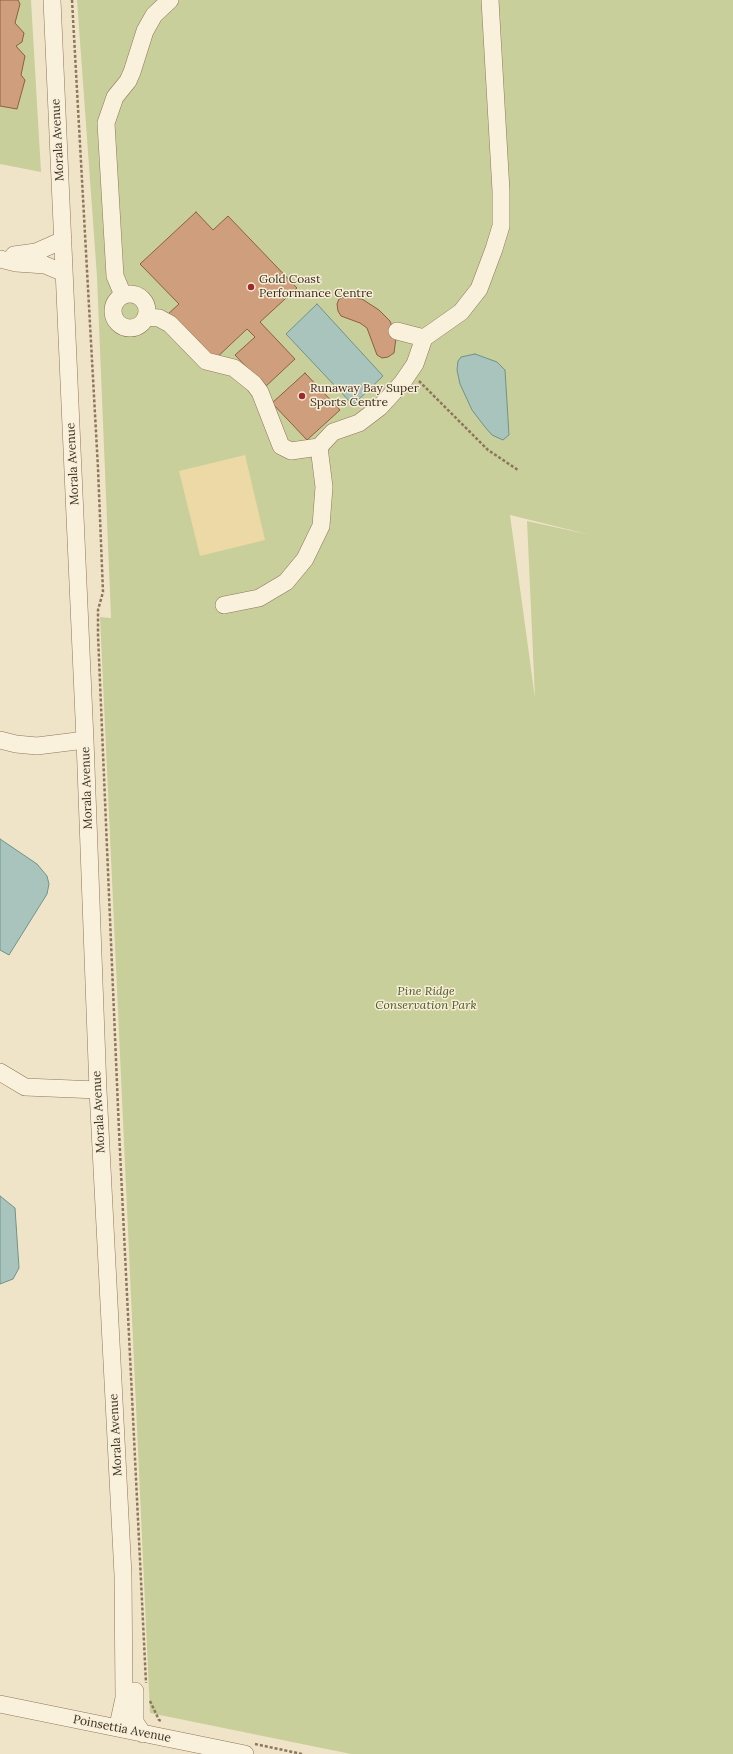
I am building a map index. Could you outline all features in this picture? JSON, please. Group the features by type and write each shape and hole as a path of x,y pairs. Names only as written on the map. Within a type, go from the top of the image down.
{"street":[{"name":"Morala Avenue","path":"52,0 85,740 98,1090 123,1575 124,1698 119,1721 116,1726 112,1727"},
{"path":"124,295 115,276 106,122 115,98 128,81 154,15 170,0"},
{"path":"146,317 159,318 170,324 206,361 234,368 250,380 260,392 281,446 291,451 319,447 334,432 359,423 380,407 415,364 424,338 461,312 480,289 501,226 501,191 490,0"},
{"path":"0,258 36,252 63,240"},
{"path":"0,258 16,263 45,265 64,273"},
{"path":"124,295 136,295 141,298 147,306 146,317 143,322 135,327 120,325 114,315 116,302 124,295"},
{"path":"397,331 424,338"},
{"path":"224,605 258,598 286,582 305,559 321,526 324,487 319,447"},
{"path":"0,740 16,744 37,746 85,740"},
{"path":"0,1072 24,1087 98,1090"},
{"name":"Morala Avenue","path":"123,1575 135,1677 134,1715 137,1728 143,1734"},
{"name":"Poinsettia Avenue","path":"0,1704 143,1734 246,1748"}],"path":[{"path":"72,0 98,468 103,592 98,610 98,643 118,1131 147,1688"},
{"path":"409,372 488,450 518,470"},
{"path":"147,1695 159,1720 165,1722"},
{"path":"246,1748 302,1754"}],"green space":[{"path":"0,0 31,0 41,172 0,164"},
{"name":"Pine Ridge Conservation Park","path":"77,0 733,0 733,1754 351,1754 150,1713 100,617 111,618 97,277","holes":["510,515 591,535 527,521 535,698"]}],"sand":[{"path":"245,455 265,540 200,556 179,471"}],"water":[{"path":"317,304 383,376 353,405 286,334"},
{"path":"475,354 497,362 505,370 509,435 503,440 492,435 485,427 472,410 460,384 457,370 458,361 461,357"},
{"path":"0,839 37,864 47,876 49,884 47,894 9,955 0,950"},
{"path":"0,1196 15,1208 19,1268 13,1279 0,1284"}],"building":[{"path":"0,0 18,0 20,4 15,23 24,33 22,42 16,46 25,56 21,75 25,80 17,109 0,106"},
{"path":"196,212 213,230 228,216 297,288 260,322 295,359 265,387 235,355 255,337 247,329 213,361 168,314 179,304 140,264"},
{"path":"343,297 362,299 379,310 390,321 396,338 394,353 388,357 382,358 377,355 367,328 360,323 341,316 338,311 337,304 339,299"},
{"path":"305,373 340,410 307,440 272,403"}],"place":[{"name":"Gold Coast Performance Centre","path":"251,287"},
{"name":"Runaway Bay Super Sports Centre","path":"302,396"}]}
